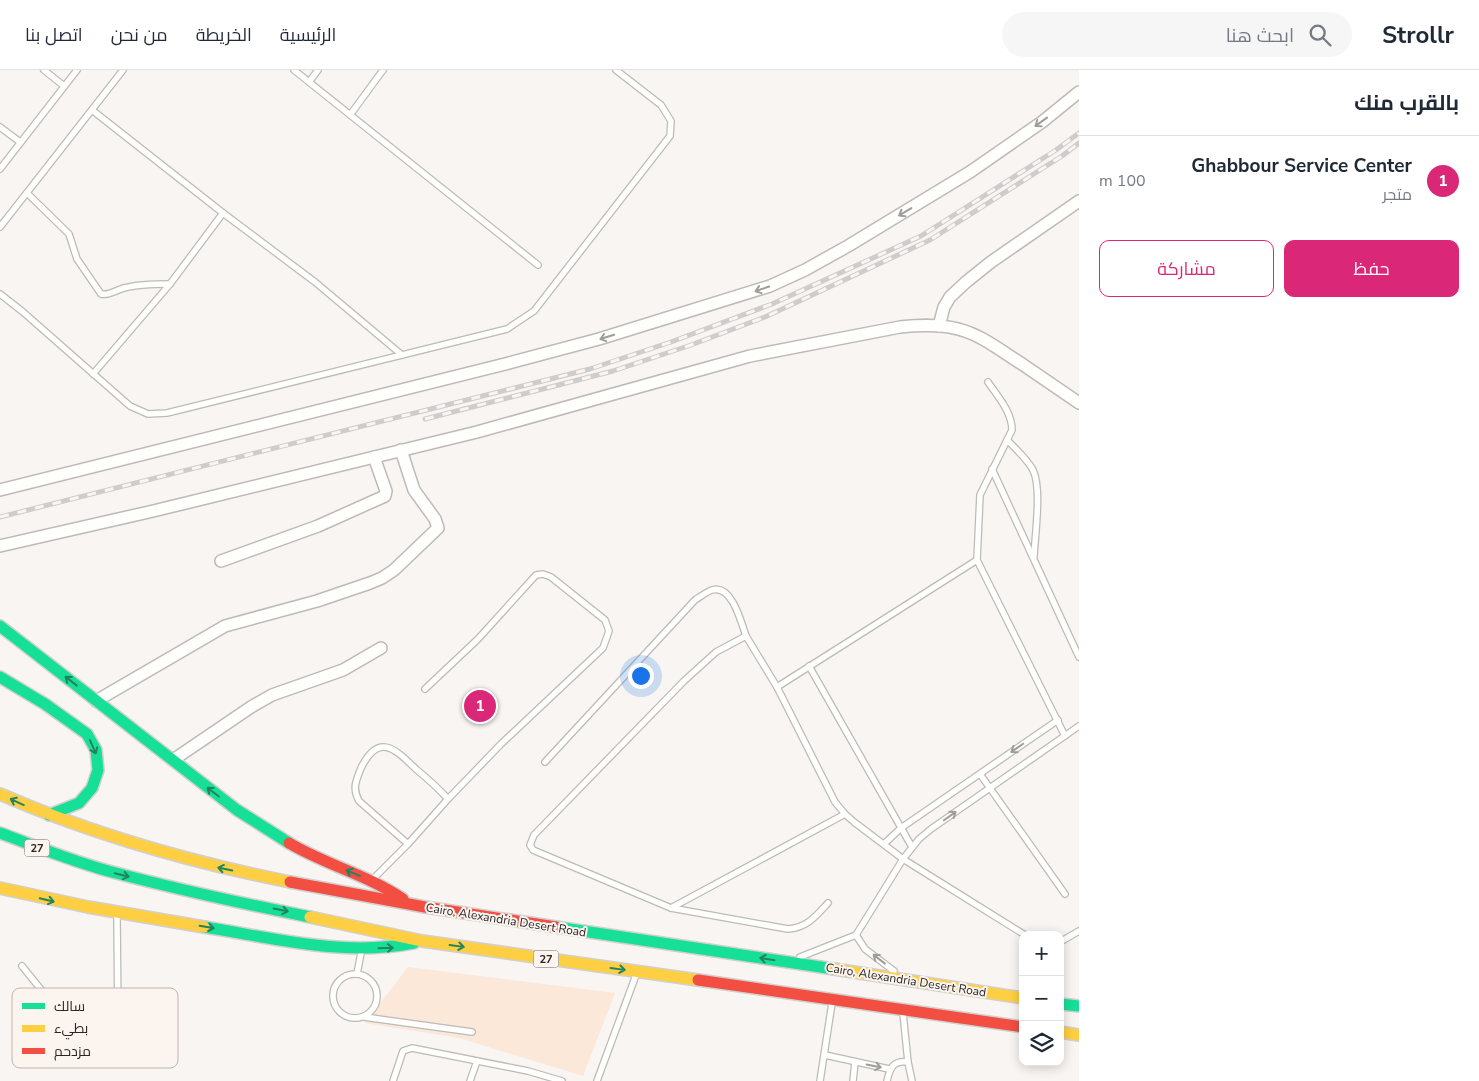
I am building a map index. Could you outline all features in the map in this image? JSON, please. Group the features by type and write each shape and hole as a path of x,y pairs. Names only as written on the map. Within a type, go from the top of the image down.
{"highway":[{"path":"0,626 237,810 307,854 371,881 392,892 410,906"},
{"path":"0,676 45,704 86,734 96,750 98,770 92,788 79,802 49,815"},
{"name":"Cairo, Alexandria Desert Road","path":"0,794 34,810 175,858 410,906 1019,997"},
{"name":"27","path":"0,833 75,861 115,873 200,894 422,941 1019,1026"},
{"path":"0,888 44,899 117,913 318,945 362,949 396,948 422,941"},
{"path":"1064,1004 1079,1006"},
{"path":"1064,1033 1079,1035"}],"street":[{"path":"0,490 536,356 599,339 770,286 805,270 848,246 970,172 1042,122 1079,92"},
{"path":"940,326 944,307 950,297 966,282 991,262 1079,201"},
{"path":"0,546 149,512 477,432 750,356 900,327 940,326 958,329 976,336 993,345 1079,403"},
{"path":"96,701 225,626 317,601 382,578 394,570 438,528 435,519 414,490 401,450"},
{"path":"221,561 318,526 385,496 386,491 374,457"},
{"path":"173,760 272,695 343,670 381,648"}],"lane":[{"path":"44,70 64,86"},
{"path":"0,169 77,70"},
{"path":"0,227 123,70"},
{"path":"294,70 538,265"},
{"path":"309,82 318,70"},
{"path":"350,114 383,70"},
{"path":"0,294 130,406 148,414 167,413 507,329 534,311 670,136 671,121 661,105 616,70"},
{"path":"92,110 223,213 315,282 402,355"},
{"path":"0,127 20,142"},
{"path":"27,193 70,234 77,259 101,294 106,295 125,288 150,284 170,284"},
{"path":"93,374 170,284 223,213"},
{"path":"988,382 1008,411 1012,422 1012,430 980,495 977,560 1065,736"},
{"path":"1007,440 1030,464 1038,486 1034,558"},
{"path":"992,469 1079,657"},
{"path":"776,687 977,560"},
{"path":"371,881 408,844 500,744 540,709 603,648 609,632 605,620 551,577 542,574 536,575 478,639 425,689"},
{"path":"544,762 694,600 713,590 723,590 729,594 746,636 776,687 835,802 845,814 903,858 1019,931"},
{"path":"746,636 716,652 684,681 534,835 530,844 534,850 671,908 788,929 799,929 811,922 828,903"},
{"path":"809,666 912,847"},
{"path":"884,844 901,828 1058,720"},
{"path":"786,962 856,935 903,858 931,829 1079,726"},
{"path":"408,844 359,801 354,792 354,783 364,763 375,749 385,746 396,750 448,799"},
{"path":"980,774 1065,894"},
{"path":"671,908 845,814"},
{"path":"117,913 118,988"},
{"path":"1064,940 1079,931"},
{"path":"856,935 865,949 905,980"},
{"path":"357,974 362,949"},
{"path":"22,966 40,988"},
{"path":"597,1081 637,972"},
{"path":"364,1017 373,1009 377,998 375,987 368,978 357,974 345,976 336,983 332,994 334,1006 342,1015 353,1019 364,1017 472,1032"},
{"path":"820,1081 832,1001"},
{"path":"902,1011 912,1081"},
{"path":"393,1081 403,1051 412,1048 528,1071 562,1081"},
{"path":"825,1055 889,1069"},
{"path":"470,1081 477,1061"},
{"path":"852,1081 855,1062"},
{"path":"887,1081 889,1069 897,1062 908,1062"}],"shaded area":[{"path":"408,967 615,993 583,1076 459,1038 365,1023"}],"railway":[{"path":"0,517 590,369 671,342 772,304 921,236 1056,150 1079,133"},
{"path":"425,419 613,371 691,345 765,317 930,240 1062,156 1079,143"}],"traffic: fast":[{"path":"0,626 237,810 289,843"},
{"path":"0,677 45,704 87,734 96,750 98,770 92,788 79,803 49,815"},
{"path":"0,833 101,869 188,891 310,917"},
{"path":"204,927 282,941 335,947 387,947 414,943"},
{"path":"556,927 834,969"},
{"path":"1064,1004 1079,1006"}],"traffic: slow":[{"path":"0,794 35,809 143,846 216,866 290,882"},
{"path":"0,888 88,907 204,927"},
{"path":"310,917 422,941 698,980"},
{"path":"834,969 1019,997"},
{"path":"1064,1033 1079,1035"}],"traffic: jam":[{"path":"289,843 318,858 376,883 403,899"},
{"path":"290,882 425,907 556,927"},
{"path":"698,980 1019,1026"}],"place":[{"name":"Ghabbour Service Center","path":"480,706"}]}
